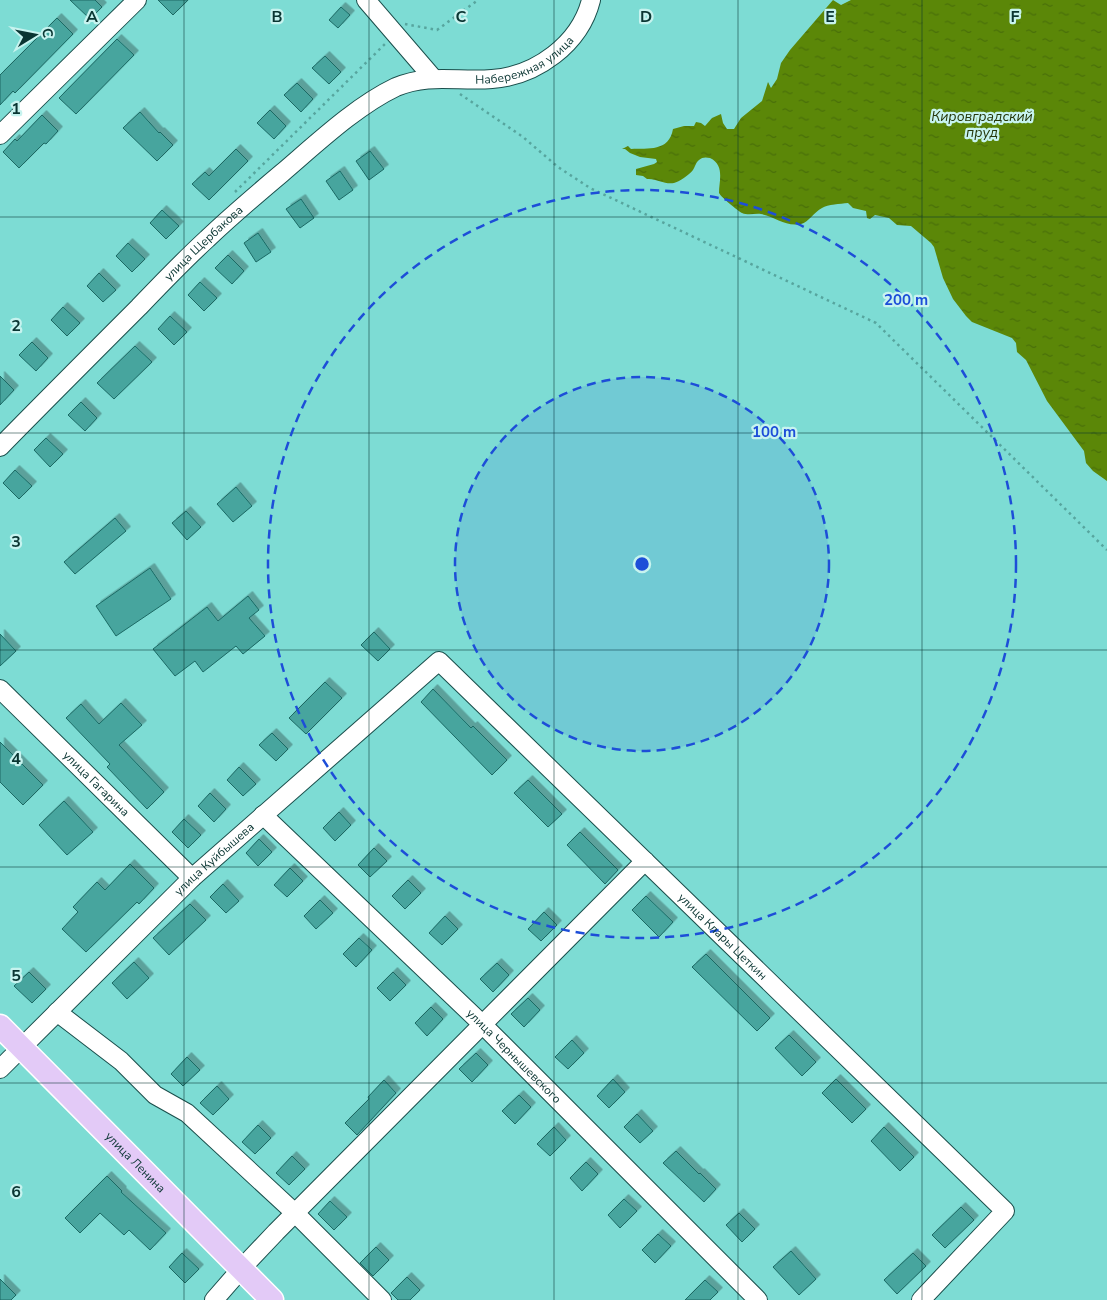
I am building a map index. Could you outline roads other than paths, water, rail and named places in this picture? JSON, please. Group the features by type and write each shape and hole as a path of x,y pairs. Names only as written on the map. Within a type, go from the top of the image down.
{"main road":[{"name":"улица Ленина","path":"0,1026 272,1300"}],"street":[{"path":"0,135 137,0"},
{"path":"366,0 438,79"},
{"name":"Набережная улица","path":"438,79 491,80 518,74 540,64 560,50 577,30 586,15 591,0"},
{"name":"улица Щербакова","path":"0,447 206,239 314,145 377,97 415,81 438,79"},
{"name":"улица Куйбышева","path":"0,1069 192,878 439,661"},
{"name":"улица Клары Цеткин","path":"439,661 1005,1212 921,1300"},
{"name":"улица Гагарина","path":"0,689 192,878"},
{"name":"улица Чернышевского","path":"264,816 482,1024 758,1300"},
{"path":"214,1300 295,1213 645,861"},
{"path":"57,1012 121,1060 156,1095 187,1112 295,1213 382,1300"}],"water":[{"name":"Кировградский пруд","path":"833,0 841,5 851,0 1107,0 1107,481 1093,471 1086,463 1084,451 1047,401 1026,360 1017,352 1016,343 1012,338 972,322 966,316 953,299 943,278 934,247 911,226 897,225 889,218 875,215 870,219 867,218 866,211 853,208 848,203 825,207 804,223 795,225 766,215 742,213 719,193 720,178 718,165 710,158 704,157 700,159 689,174 674,183 647,179 636,175 636,169 657,162 656,159 640,157 622,149 628,146 631,149 657,147 667,142 673,129 694,126 696,122 705,126 712,118 721,114 727,129 734,129 741,118 762,101 768,82 771,88 777,79 781,63 790,50"}]}
